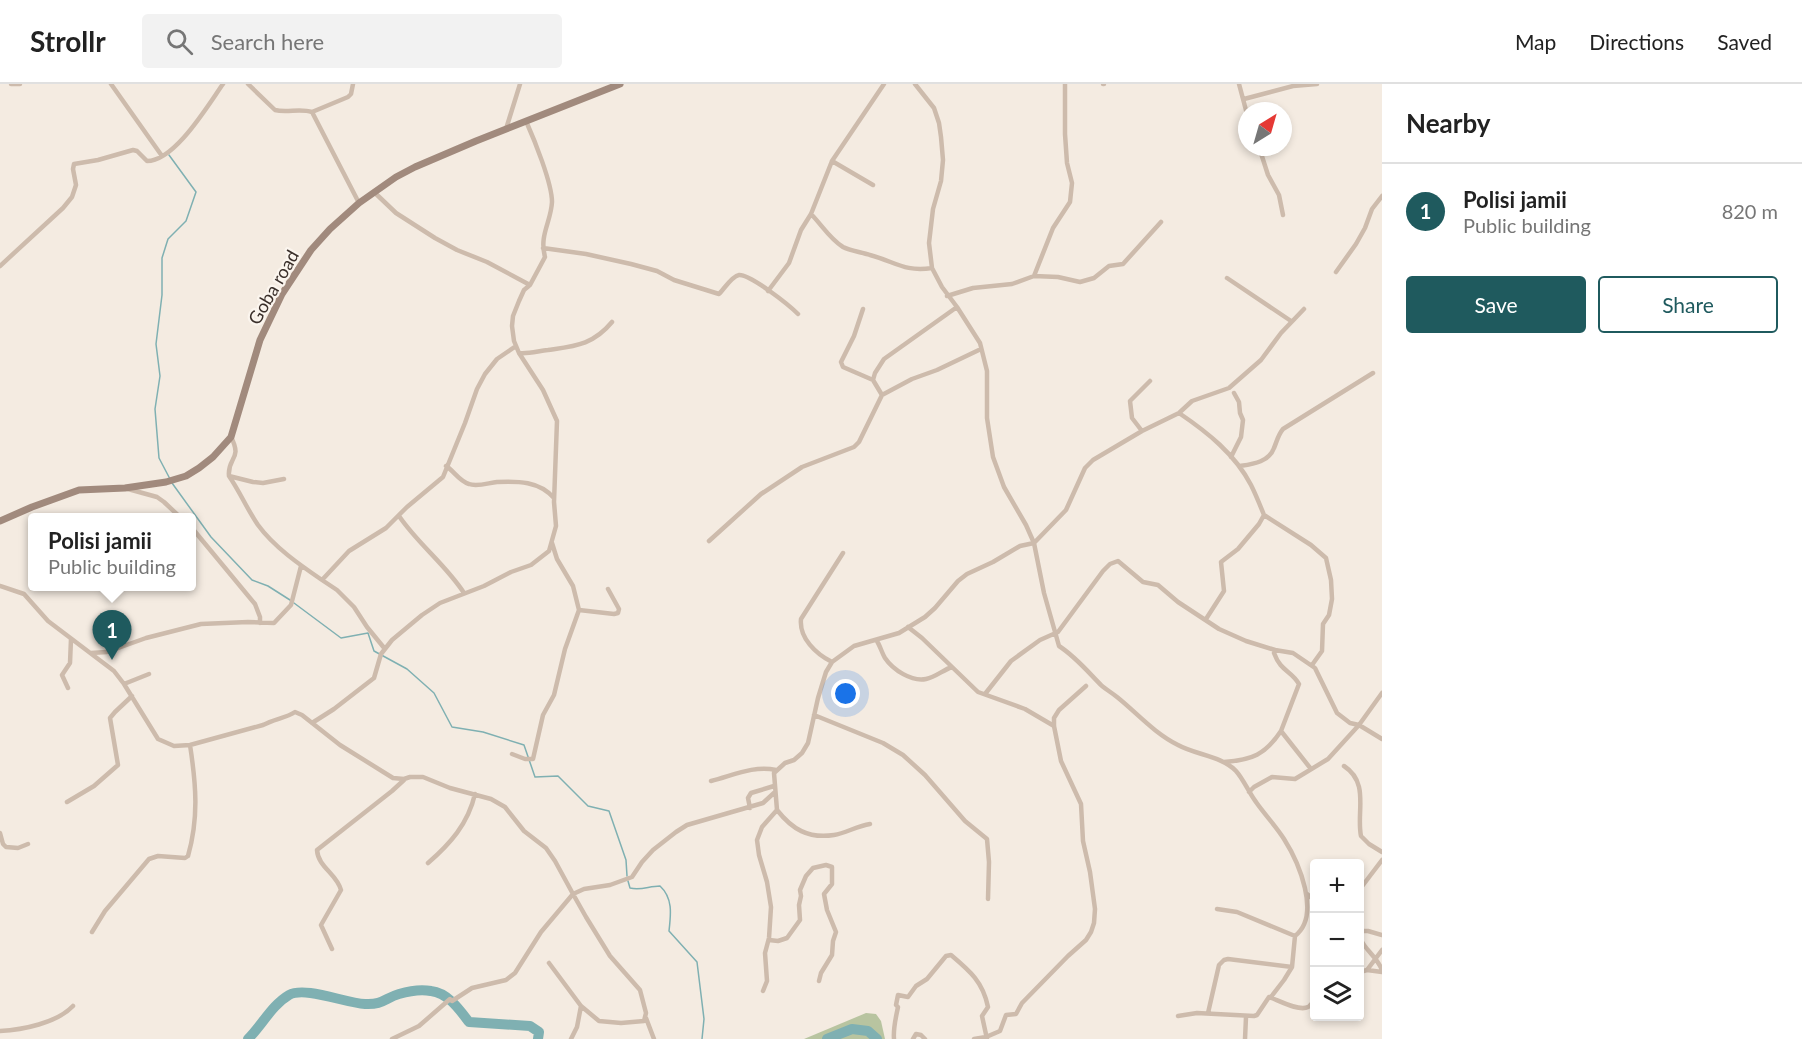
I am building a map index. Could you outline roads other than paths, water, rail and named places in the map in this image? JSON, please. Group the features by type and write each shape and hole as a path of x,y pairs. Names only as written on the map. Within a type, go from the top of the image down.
{"main road":[{"name":"Goba road","path":"0,521 79,490 125,488 166,482 186,476 213,457 231,437 260,340 282,294 311,250 330,229 374,192 415,167 620,84"}],"street":[{"path":"11,84 20,84"},
{"path":"111,84 162,156"},
{"path":"0,266 72,197 76,185 74,164 133,150 147,161 162,156 181,139 224,84"},
{"path":"248,84 271,108 278,112 302,110 312,112 348,97 353,84"},
{"path":"507,129 520,84"},
{"path":"768,291 789,263 832,161 884,84"},
{"path":"915,84 934,108 941,137 943,159 941,181 933,209 929,243 933,268 942,287 980,343 987,371 987,418 993,456 1004,487 1034,543 1044,593 1059,646 1072,655 1103,687 1139,718 1171,742 1224,762 1236,771 1287,844 1296,861 1306,894 1308,912 1295,936 1292,967 1257,1016 1208,1013 1178,1016"},
{"path":"1034,276 1053,228 1070,202 1072,183 1067,163 1065,84"},
{"path":"1239,84 1245,102"},
{"path":"1244,99 1293,86 1317,84"},
{"path":"312,112 359,203"},
{"path":"312,723 374,678 381,654 392,640 422,615 441,603 531,565 549,550 552,543 556,526 554,498 557,421 543,390 519,353 512,326 513,316 524,290 530,285 545,257 543,248 545,230 552,203 538,152 526,121"},
{"path":"1262,156 1268,175 1280,195 1282,215"},
{"path":"832,161 873,185"},
{"path":"374,192 396,213 435,238 530,285"},
{"path":"1336,272 1356,244 1372,209 1382,196"},
{"path":"811,214 844,248 878,257 902,268 919,270 933,268"},
{"path":"948,296 973,288 1012,284 1034,276 1058,277 1080,282 1094,278 1109,266 1123,264 1161,222"},
{"path":"543,248 631,264 719,294 733,279 741,275 750,278 798,314"},
{"path":"1227,279 1291,321"},
{"path":"873,380 884,359 957,307"},
{"path":"863,309 841,365 843,368 873,380 882,395"},
{"path":"870,824 834,835 813,835 798,830 777,810 774,789 776,770 802,753 810,738 826,672 832,662 854,646 899,633 925,617 967,574 1020,546 1034,543 1066,510 1085,468 1093,460 1142,431 1179,413 1192,401 1229,388 1261,360 1291,321 1304,309"},
{"path":"519,353 528,354 579,346 604,331 612,322"},
{"path":"322,580 349,551 386,528 443,477 485,374 497,359 516,346"},
{"path":"709,541 761,494 802,467 854,447 859,442 882,395 912,379 981,349"},
{"path":"1240,466 1258,464 1273,452 1283,429 1373,373"},
{"path":"1142,431 1132,418 1130,402 1150,381"},
{"path":"1231,457 1241,437 1243,420 1239,402 1234,393"},
{"path":"1179,413 1222,446 1240,466 1252,485 1264,515 1311,545 1326,558 1332,599 1329,615 1322,630 1321,655 1312,665"},
{"path":"231,437 237,449 228,471 229,476 258,525 301,566 337,590 354,607 386,649"},
{"path":"446,466 469,484 520,482 537,485 554,498"},
{"path":"229,476 263,483 284,479"},
{"path":"125,488 157,497 176,513"},
{"path":"1206,619 1224,591 1221,562 1238,549 1264,515"},
{"path":"399,516 410,532 451,575 464,593"},
{"path":"196,533 255,604 260,623"},
{"path":"512,754 525,759 533,759 543,716 554,695 563,655 579,610 573,586 557,559 552,543"},
{"path":"832,662 812,648 805,637 801,619 843,553"},
{"path":"986,694 1011,661 1040,640 1058,632 1103,571 1110,564 1118,561 1143,582 1158,585 1178,602 1230,635 1275,650 1293,653 1312,665 1337,713 1350,723 1359,725 1382,739"},
{"path":"91,653 107,652 146,638 201,624 274,623 291,605 301,566"},
{"path":"0,585 26,595 48,621 114,671 158,739 174,746 190,746 273,719 290,716 296,712 340,745 393,778 423,777 450,788 491,799 505,807 524,831 546,848 610,956 640,990 646,1018 654,1039"},
{"path":"579,610 614,615 618,613 619,609 608,589"},
{"path":"908,627 978,692 1025,709 1054,726"},
{"path":"68,688 62,675 70,663 71,639"},
{"path":"877,641 886,659 896,669 911,677 925,679 953,667"},
{"path":"1224,762 1248,759 1263,752 1272,745 1281,731 1299,684 1282,669 1274,653 1275,650"},
{"path":"124,684 149,674"},
{"path":"974,1039 987,1038 1000,1031 1006,1015 1016,1014 1027,998 1086,940 1094,923 1095,909 1083,841 1081,804 1061,761 1054,726 1054,718 1059,710 1086,686"},
{"path":"1249,792 1254,786 1272,777 1295,779 1328,759 1359,725 1382,693"},
{"path":"67,802 94,786 118,765 110,718 132,696"},
{"path":"814,716 883,743 903,755 925,775 965,821 987,839 988,898"},
{"path":"1281,731 1311,769"},
{"path":"92,932 105,911 149,859 158,856 185,858 188,856 196,825 196,790 190,746"},
{"path":"1344,766 1350,770 1360,788 1361,836 1382,852"},
{"path":"711,781 741,771 776,770"},
{"path":"332,949 321,925 342,890 320,862 316,850 392,791 404,779"},
{"path":"750,808 748,798 750,793 774,789"},
{"path":"392,1039 419,1026 450,999 472,988 506,980 515,973 541,932 573,894 584,889 610,885 632,878 653,850 687,825 750,808 766,801 774,789"},
{"path":"428,863 452,841 470,812 475,794"},
{"path":"763,991 766,981 765,953 769,940 771,908 764,867 759,855 758,840 760,830 777,810"},
{"path":"0,833 6,847 18,848 28,844"},
{"path":"1364,883 1382,861"},
{"path":"769,940 778,941 787,938 800,920 800,890 806,876 813,868 826,865 832,867 832,884 824,894 827,910 836,932 832,955 819,981"},
{"path":"1306,894 1310,897"},
{"path":"1217,909 1236,912 1295,936"},
{"path":"1364,931 1382,934"},
{"path":"1364,946 1376,958 1382,971 1364,971"},
{"path":"1367,970 1382,950"},
{"path":"894,1039 898,995 908,997 946,956 951,955 979,981 986,997 988,1007 982,1016 987,1038"},
{"path":"1208,1013 1219,964 1224,960 1292,967"},
{"path":"549,963 581,1006 599,1021 638,1022 646,1018"},
{"path":"1270,997 1303,1009 1310,1005"},
{"path":"0,1031 42,1024 56,1018 73,1006"},
{"path":"571,1039 578,1027 581,1006"},
{"path":"1245,1039 1246,1017"},
{"path":"913,1039 916,1034 925,1039"}],"waterway":[{"path":"169,155 196,192 186,221 168,239 162,258 162,295 156,344 160,376 155,409 159,458 170,479"},
{"path":"172,483 194,513"},
{"path":"196,516 211,537 252,580 268,586 290,600"},
{"path":"294,603 341,638 368,633 374,651 407,669 434,693 452,727 483,732 524,745 535,777 558,776 588,806 609,811 626,860 627,876"},
{"path":"628,881 630,888 634,889 660,886 667,896 670,912 669,931 697,962 704,1019 702,1039"},
{"path":"248,1039 277,1004 296,993 305,992 371,1004 403,993 423,990 437,992 448,998 469,1022 530,1026 539,1032 538,1039"},
{"path":"827,1039 852,1029 868,1031 877,1039"}],"place":[{"name":"Polisi jamii","path":"112,660"}]}
